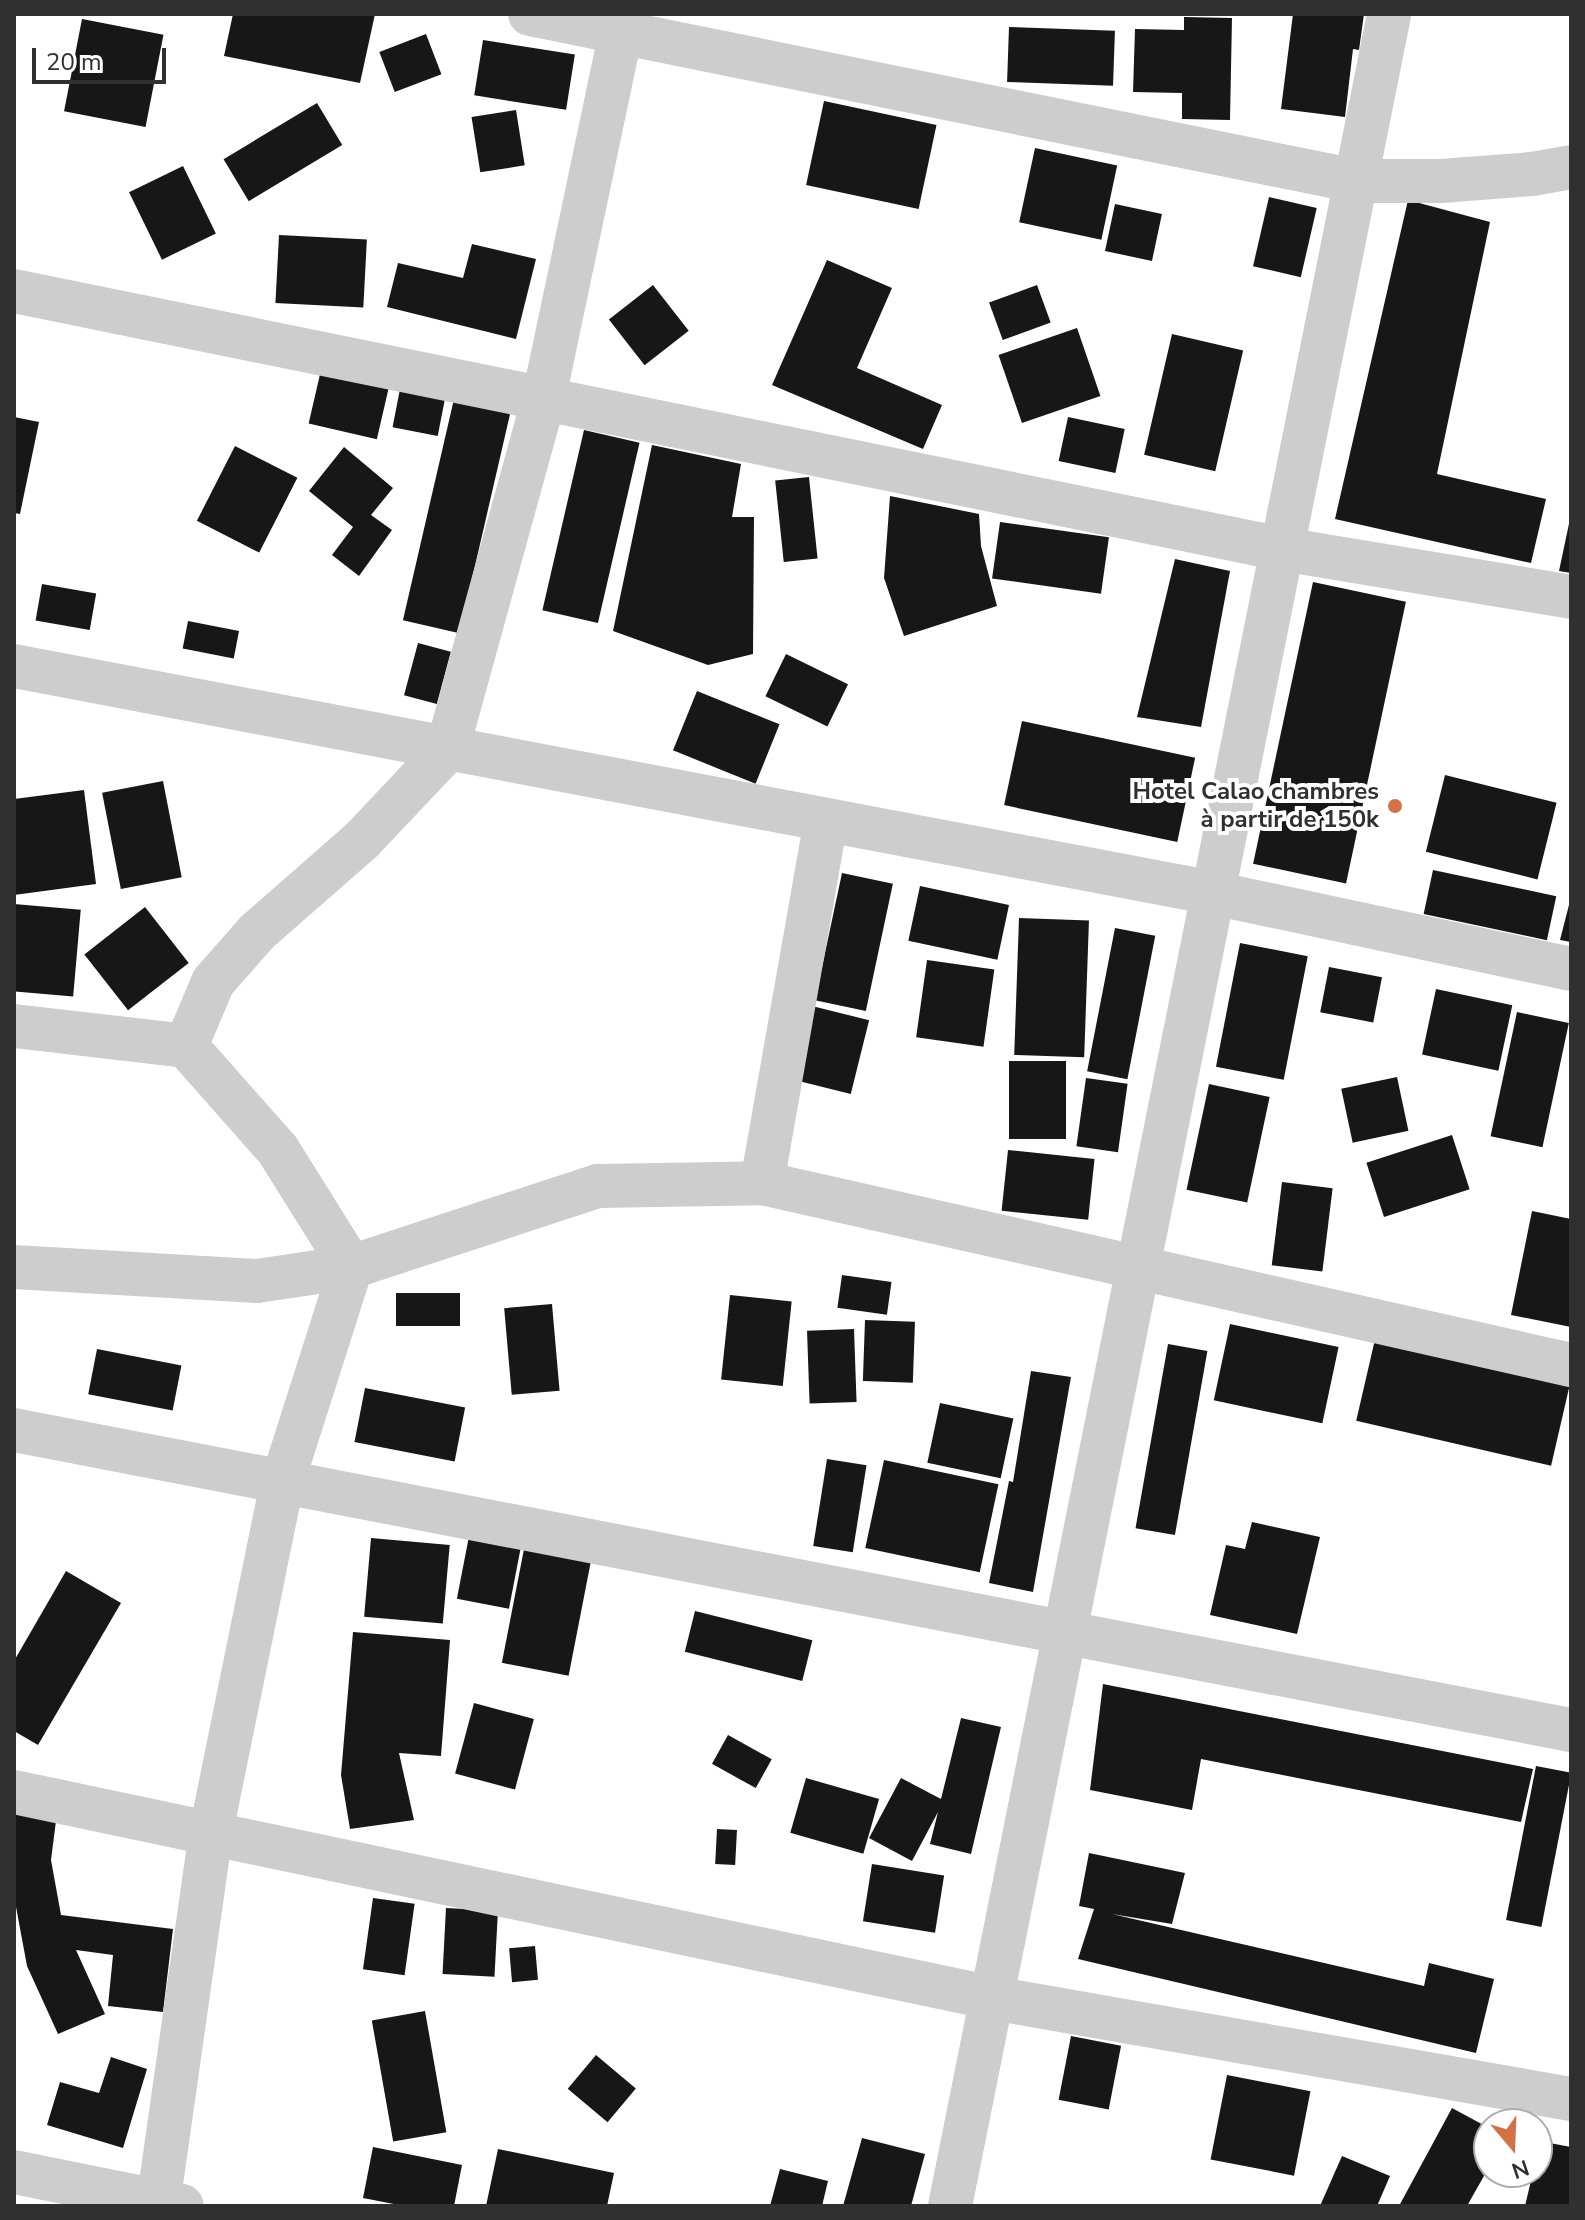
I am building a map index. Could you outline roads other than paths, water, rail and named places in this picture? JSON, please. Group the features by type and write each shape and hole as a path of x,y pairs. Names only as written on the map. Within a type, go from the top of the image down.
{"street":[{"path":"530,14 623,23 1356,181 1441,181 1532,174 1571,167"},
{"path":"950,2206 1389,14"},
{"path":"186,1046 213,982 257,932 362,840 447,750 544,397 623,23"},
{"path":"14,291 1282,549 1571,597"},
{"path":"14,666 1213,893 1571,969"},
{"path":"762,1183 826,821"},
{"path":"14,1026 186,1046 278,1150 351,1267 282,1483 211,1832 166,2205 14,2172"},
{"path":"14,1267 257,1281 351,1267 598,1186 762,1183 1571,1365"},
{"path":"14,1430 1571,1730"},
{"path":"14,1792 992,1998 1571,2099"}],"place":[{"name":"Hotel Calao chambres à partir de 150k","path":"1395,806"}]}
